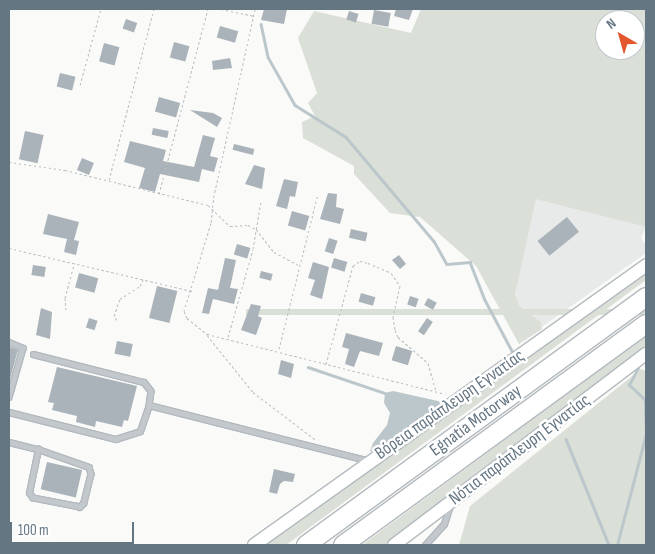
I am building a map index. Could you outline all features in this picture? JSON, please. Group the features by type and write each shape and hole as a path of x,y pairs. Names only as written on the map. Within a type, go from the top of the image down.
{"highway":[{"name":"Egnatia Motorway","path":"306,545 646,297"},
{"name":"Egnatia Motorway","path":"343,545 646,324"}],"street":[{"name":"Βόρεια παράπλευρη Εγνατίας","path":"254,545 368,461 462,397 646,265"},
{"name":"Νότια παράπλευρη Εγνατίας","path":"394,545 646,354"}],"lane":[{"path":"9,342 23,348 9,397"},
{"path":"9,412 116,439 140,431 151,391 144,382 33,354"},
{"path":"148,405 324,448 368,461"},
{"path":"9,442 38,449 89,467 92,474 84,502 80,507 33,498 29,493 38,449"},
{"path":"425,545 444,524 451,503"}],"path":[{"path":"80,85 101,9"},
{"path":"109,181 154,9"},
{"path":"159,194 208,9"},
{"path":"221,9 253,16"},
{"path":"255,9 213,208 193,291 184,310 193,324 206,334 254,392 324,448"},
{"path":"9,162 109,181 213,208"},
{"path":"279,350 318,194"},
{"path":"228,338 256,229 261,200"},
{"path":"213,208 215,215 230,226 248,225 256,229 274,252 300,266"},
{"path":"9,248 193,291"},
{"path":"326,364 354,266 360,261 368,262 391,273 400,286 393,317 395,330 398,337 428,363 436,391"},
{"path":"66,310 65,298 74,264"},
{"path":"117,320 114,316 120,299 140,286 143,279"},
{"path":"206,334 279,350 326,364 462,397"}],"shaded area":[{"path":"421,9 646,9 646,227 536,199 515,294 519,306 541,322 542,329 519,344 476,266 420,217 390,213 354,174 354,166 303,138 302,122 315,116 308,103 317,93 298,38 314,11 411,33"},
{"path":"536,198 646,227 641,238 646,245 646,253 542,327 541,322 518,306 515,292"},
{"path":"646,269 646,280 286,545 265,545"},
{"path":"246,309 646,309 646,315 246,315"},
{"path":"646,336 646,351 388,545 362,545"},
{"path":"641,369 646,371 646,545 459,545 470,506"},
{"path":"393,391 447,403 373,452 370,451 373,443 387,425 390,413 384,403 385,393"}],"building":[{"path":"264,9 287,9 284,24 261,20"},
{"path":"396,9 413,9 409,20 394,16"},
{"path":"374,10 391,13 388,27 372,24"},
{"path":"349,11 359,14 356,23 346,20"},
{"path":"126,19 137,23 134,33 123,28"},
{"path":"220,26 238,31 235,43 217,38"},
{"path":"174,42 189,46 185,62 170,57"},
{"path":"104,43 119,47 115,65 99,61"},
{"path":"230,58 232,68 213,70 212,61"},
{"path":"60,73 76,77 72,90 57,87"},
{"path":"159,97 180,103 176,117 155,111"},
{"path":"190,110 213,113 222,118 217,127"},
{"path":"153,128 169,131 167,138 152,135"},
{"path":"25,131 44,135 38,163 19,159"},
{"path":"203,135 215,138 210,156 218,158 214,172 202,169 199,182 160,174 155,192 139,188 145,168 124,162 130,141 166,150 163,161 194,167"},
{"path":"234,144 254,149 253,155 233,150"},
{"path":"82,158 94,163 89,175 77,170"},
{"path":"254,165 265,168 262,189 245,184"},
{"path":"284,179 298,182 295,197 290,196 287,209 276,206"},
{"path":"328,193 337,194 336,207 344,209 340,224 320,219"},
{"path":"292,211 309,216 305,230 288,225"},
{"path":"48,214 79,222 74,240 79,241 76,255 64,252 67,239 43,234"},
{"path":"567,217 579,232 549,256 537,241"},
{"path":"351,229 368,233 366,242 349,238"},
{"path":"329,238 338,241 333,254 325,251"},
{"path":"237,244 250,248 247,259 234,255"},
{"path":"399,255 406,264 400,269 392,260"},
{"path":"225,258 236,260 230,288 238,289 234,304 213,299 209,314 202,313 208,288 218,290"},
{"path":"334,258 347,262 344,272 331,268"},
{"path":"313,262 329,267 322,299 310,295 315,280 308,278"},
{"path":"33,265 46,267 44,277 31,275"},
{"path":"261,271 273,274 271,281 259,278"},
{"path":"79,273 98,278 94,293 75,287"},
{"path":"157,286 177,291 169,323 149,318"},
{"path":"361,293 375,297 373,306 359,302"},
{"path":"410,296 419,299 416,307 407,305"},
{"path":"428,298 437,303 433,310 424,305"},
{"path":"251,304 261,306 258,316 262,318 256,335 241,330"},
{"path":"41,308 52,312 50,339 36,335"},
{"path":"89,318 98,321 94,330 86,328"},
{"path":"427,318 433,322 424,335 418,331"},
{"path":"346,333 383,343 379,356 360,351 354,367 345,364 349,349 342,347"},
{"path":"117,341 133,344 130,357 115,354"},
{"path":"396,346 412,351 408,365 392,360"},
{"path":"9,347 18,350 10,379 9,378"},
{"path":"281,360 294,364 291,378 278,374"},
{"path":"57,367 137,386 128,421 124,420 122,427 96,421 95,427 76,422 77,416 52,410 54,403 48,402"},
{"path":"47,462 82,470 76,497 41,489"},
{"path":"274,469 295,474 293,482 284,481 280,484 277,494 269,492"}],"waterway":[{"path":"261,24 268,57 295,105 346,137 434,241 447,264 470,262 485,300 512,351"},
{"path":"308,367 385,393"},
{"path":"617,545 646,434 645,400 629,385 638,368"},
{"path":"566,439 609,545"}]}
